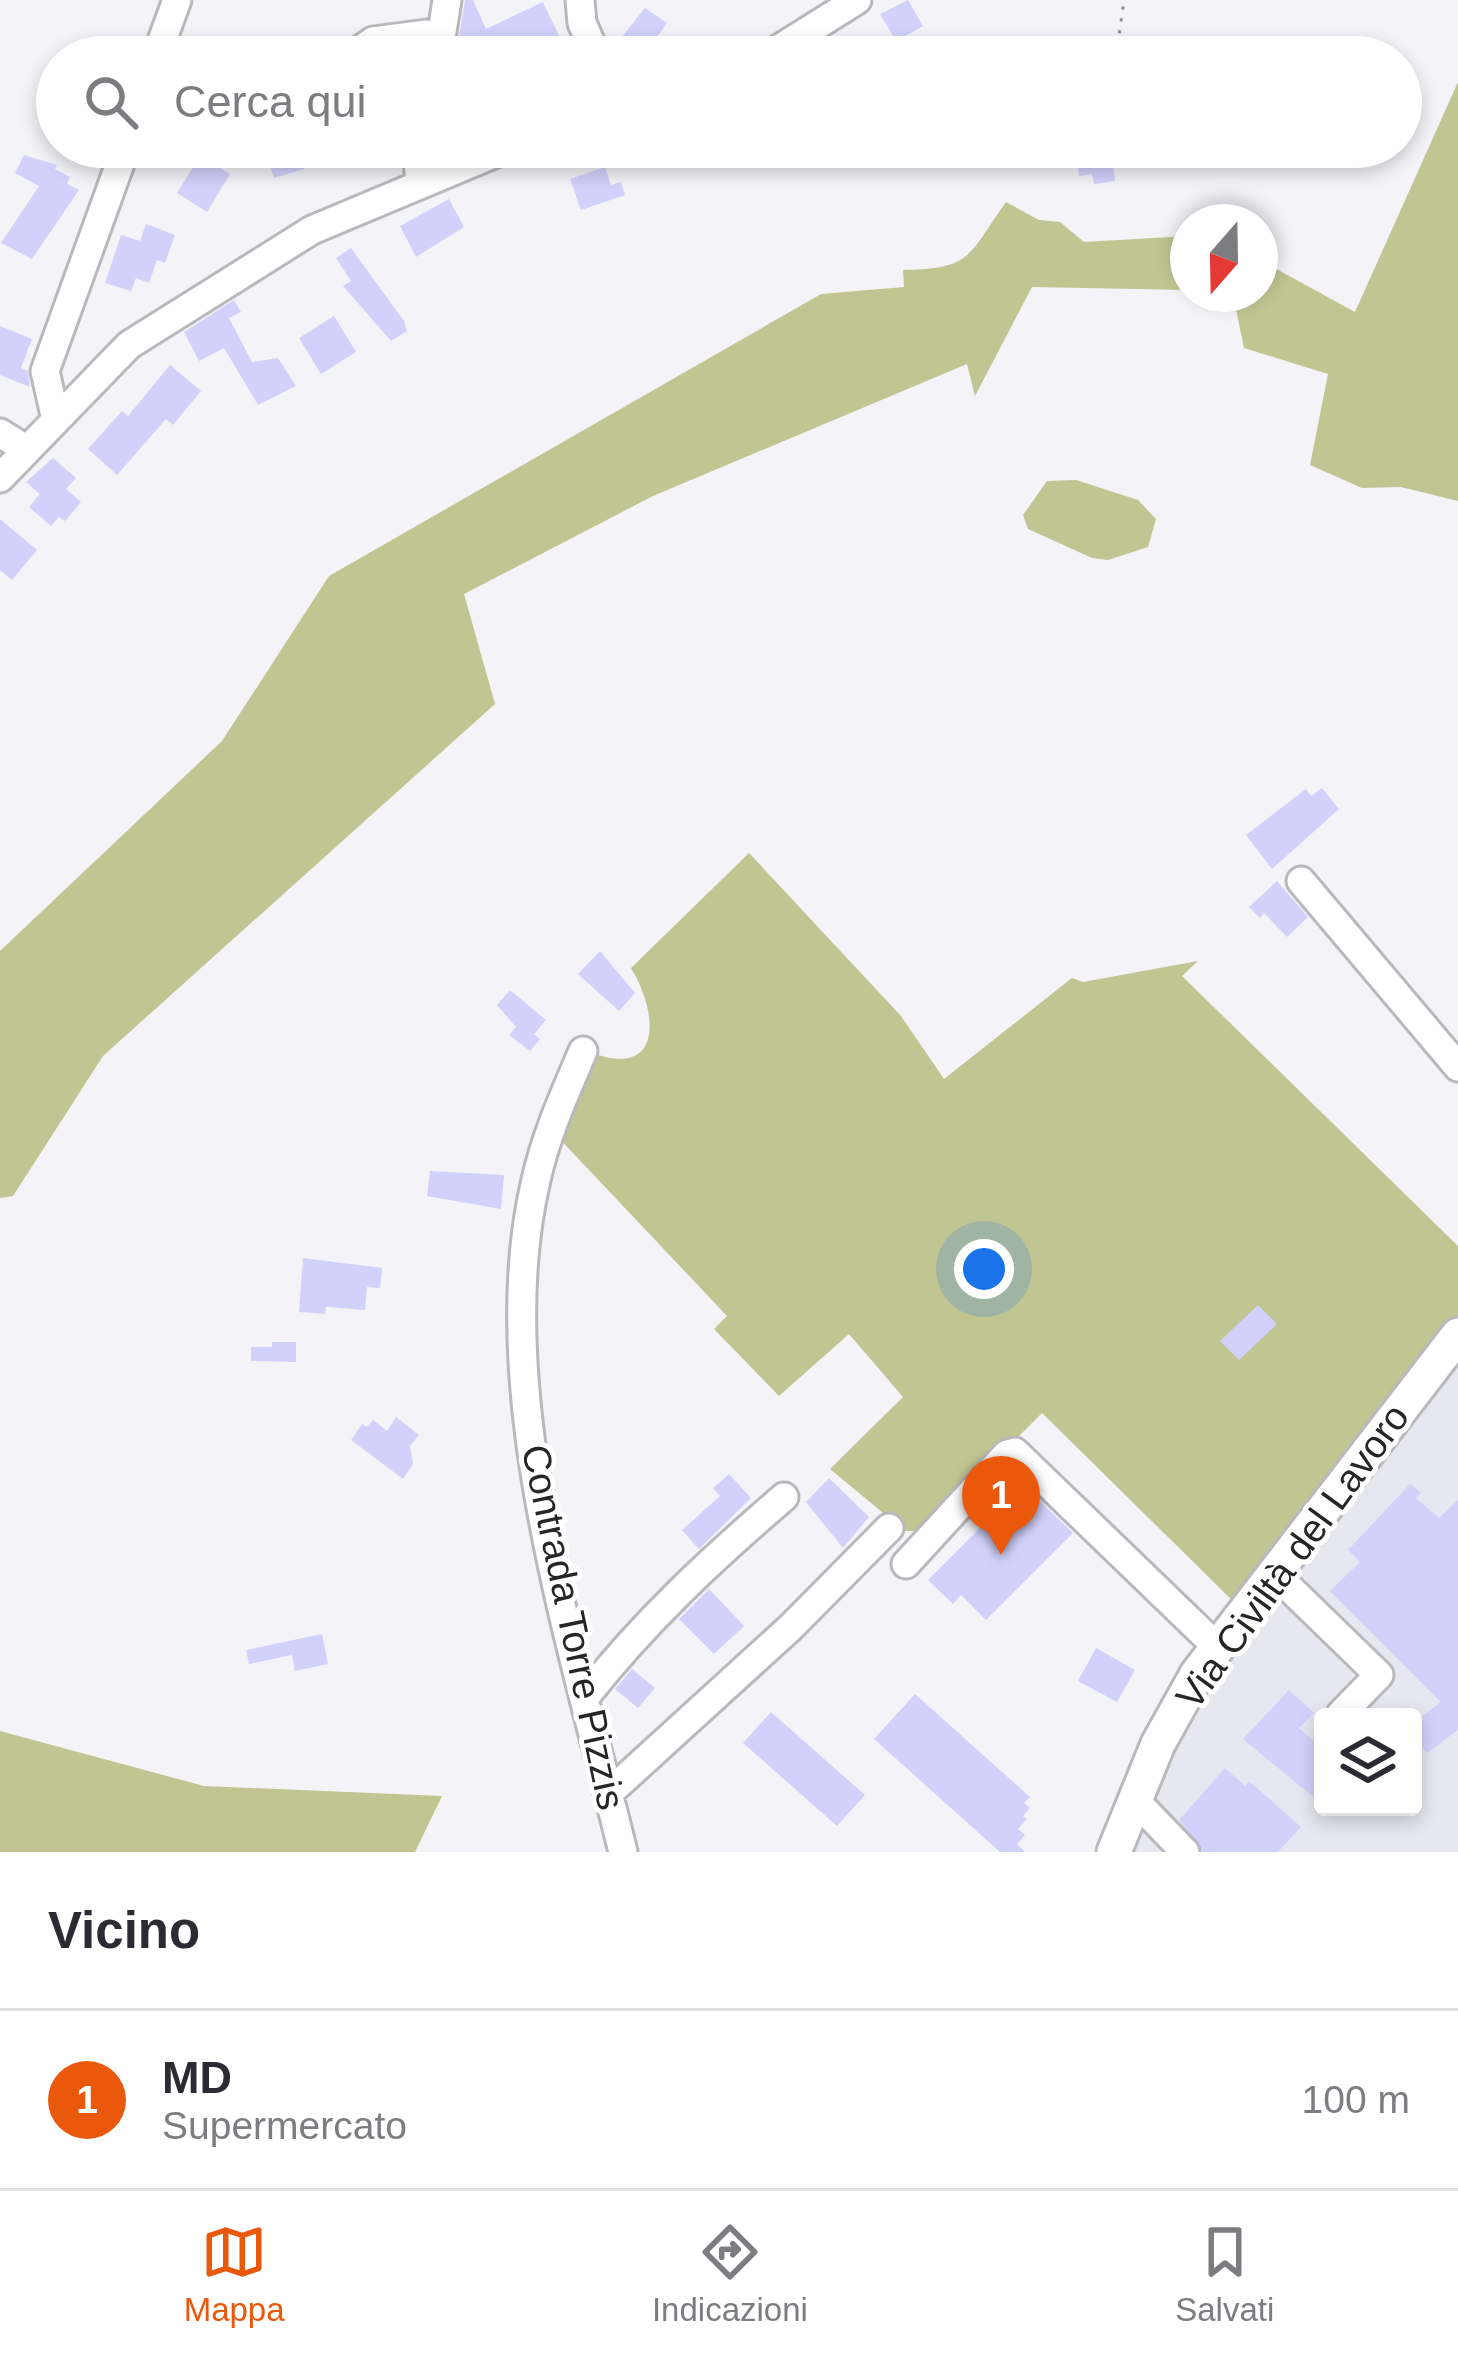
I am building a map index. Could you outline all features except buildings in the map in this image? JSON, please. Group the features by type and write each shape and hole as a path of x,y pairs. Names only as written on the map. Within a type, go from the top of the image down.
{"main road":[{"name":"Via Civiltà del Lavoro","path":"1114,1852 1178,1709 1217,1647 1458,1335"}],"street":[{"path":"164,36 177,0"},
{"path":"441,36 447,0"},
{"path":"580,0 588,36"},
{"path":"800,36 857,0"},
{"path":"56,420 45,371 118,168"},
{"path":"423,168 427,182"},
{"path":"427,168 427,182"},
{"path":"0,478 129,345 312,230 460,168"},
{"path":"0,433 27,450"},
{"path":"1300,881 1458,1067"},
{"name":"Contrada Torre Pizzis","path":"583,1052 536,1178 524,1323 533,1458 623,1852"},
{"path":"906,1564 1007,1454 1015,1452 1217,1647"},
{"path":"586,1696 629,1642 698,1572 784,1497"},
{"path":"611,1791 890,1528"},
{"path":"1273,1572 1379,1675 1347,1708"},
{"path":"1134,1799 1185,1852"}],"path":[{"path":"1119,36 1124,0"}],"shaded area":[{"path":"1458,1359 1458,1852 1126,1852 1185,1729 1278,1590"}],"green space":[{"path":"1458,82 1458,501 1401,487 1362,488 1310,465 1328,374 1244,348 1236,312 1278,312 1278,270 1355,312"},
{"path":"1006,202 1039,220 1060,222 1084,242 1170,237 1170,290 1032,287 975,396 967,364 653,496 464,594 495,704 103,1056 13,1196 0,1198 0,951 222,741 329,576 821,294 904,287 903,270 956,262 975,247"},
{"path":"1076,480 1138,500 1156,519 1148,547 1108,560 1092,558 1028,529 1023,515 1047,481"},
{"path":"749,853 901,1016 944,1079 1072,978 1083,982 1198,961 1182,976 1458,1246 1458,1318 1237,1605 1042,1413 924,1531 905,1531 830,1469 903,1397 849,1334 779,1396 714,1329 727,1316 555,1134 592,1053 615,1059 632,1057 649,1037 646,1004 631,968"},
{"path":"0,1731 204,1786 442,1796 415,1852 0,1852"}],"place":[{"name":"MD","path":"1001,1555"}]}
